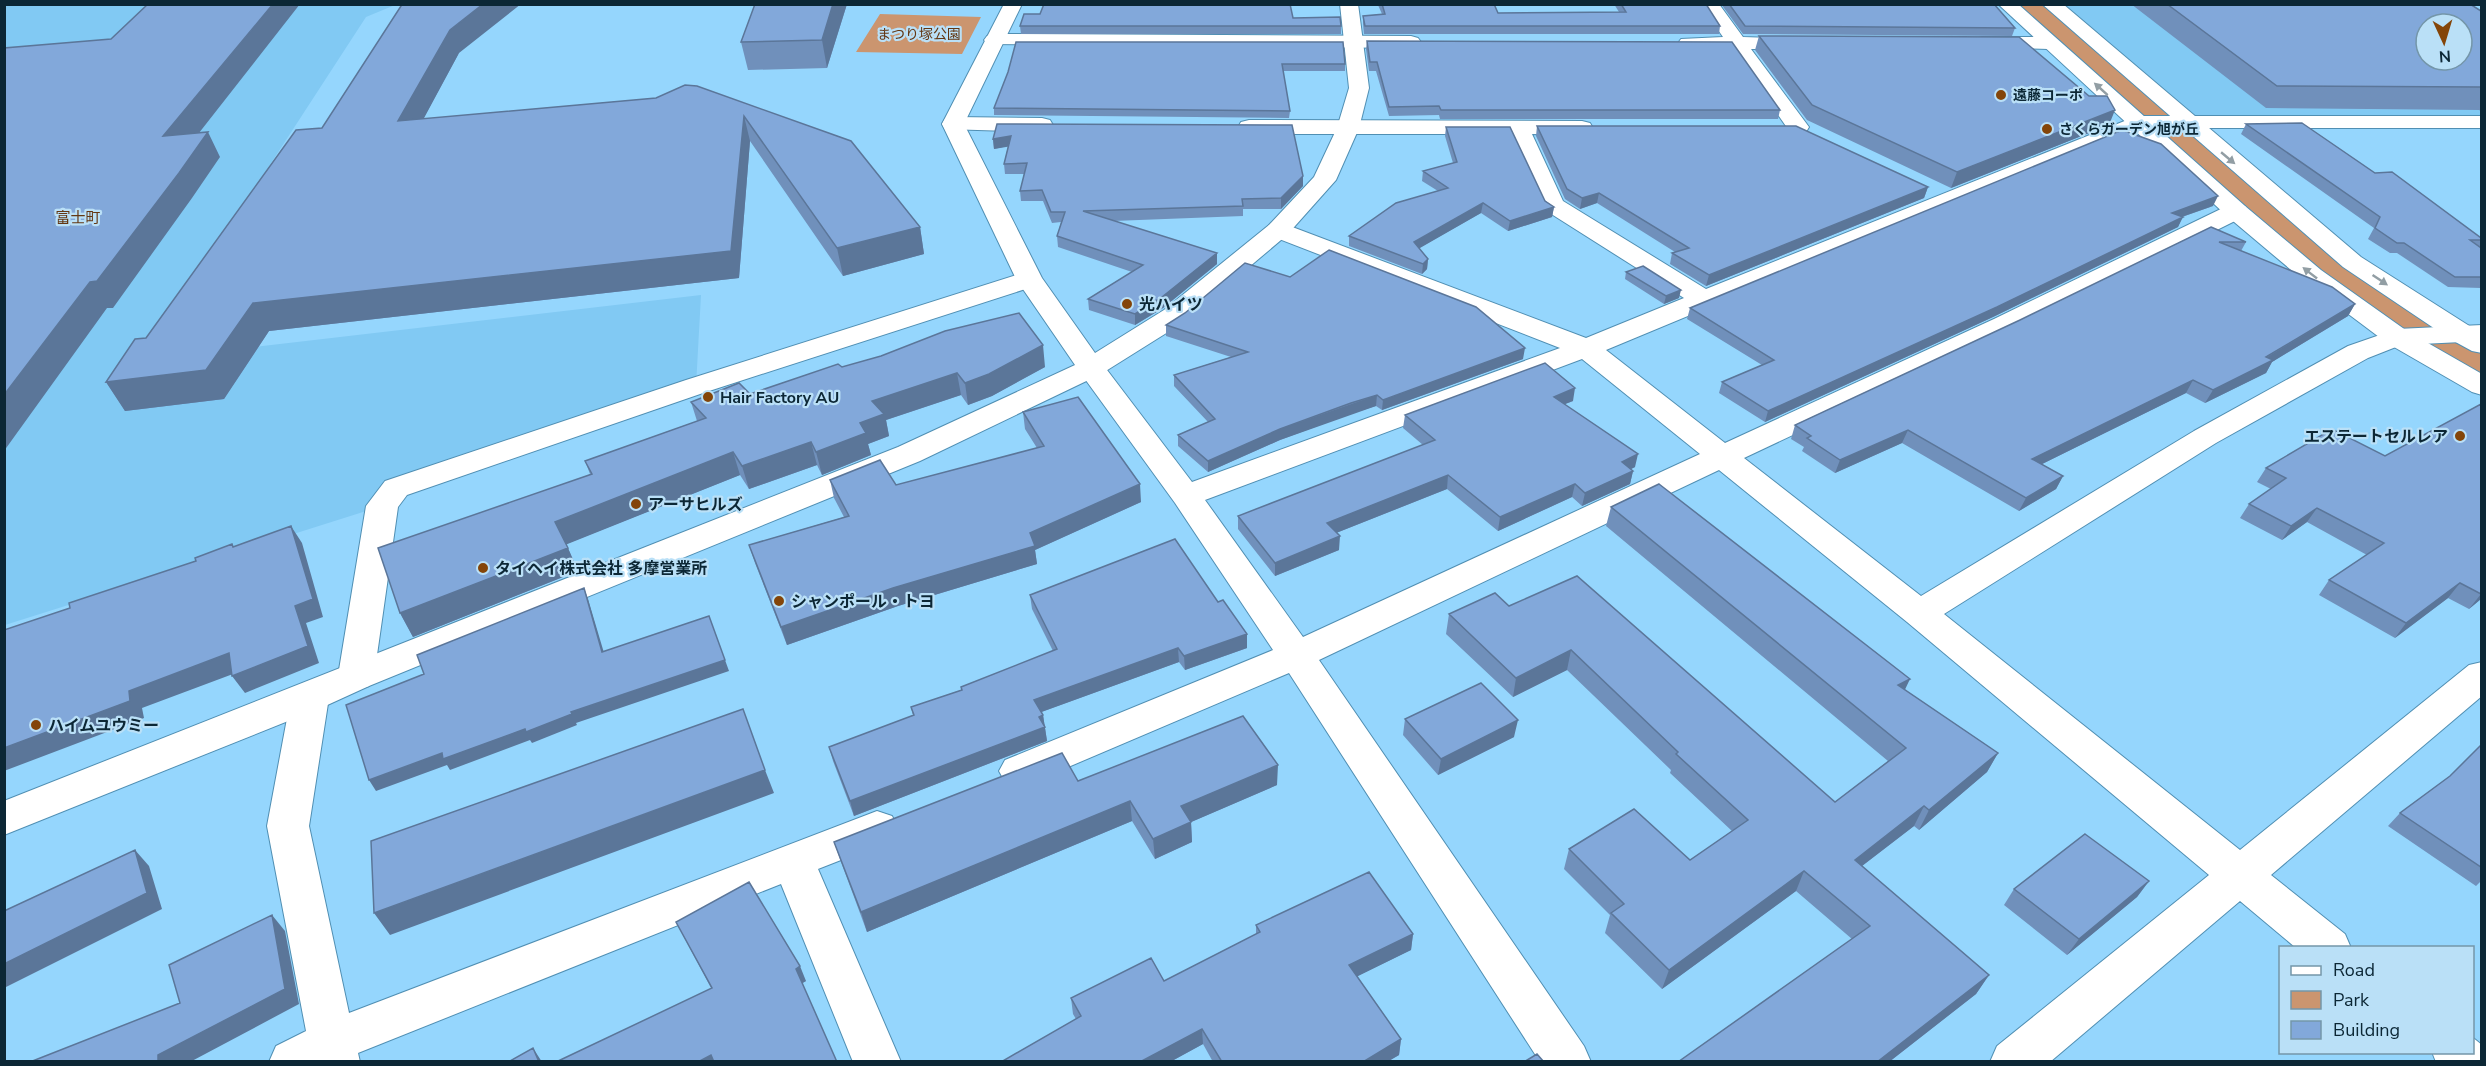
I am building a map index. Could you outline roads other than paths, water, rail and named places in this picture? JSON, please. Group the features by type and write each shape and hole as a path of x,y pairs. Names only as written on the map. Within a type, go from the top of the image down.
{"street":[{"path":"954,124 1013,4"},
{"path":"4,819 310,697 356,675 909,454 1091,368 1174,316 1278,230 1324,180 1348,128 1359,88 1349,4"},
{"path":"1709,4 1735,43 1808,132 1775,128"},
{"path":"2007,4 2236,211 2312,275 2397,337 2481,386"},
{"path":"2051,4 2352,262 2474,337"},
{"path":"994,40 1426,42"},
{"path":"1663,43 1816,43"},
{"path":"1967,43 2049,43"},
{"path":"1186,496 1586,348 2137,122 2184,120 2481,122"},
{"path":"954,124 1061,125"},
{"path":"954,124 1029,279 1091,368 1186,496 1296,655 1567,1062"},
{"path":"1229,126 1599,128"},
{"path":"1518,128 1553,205 1705,300"},
{"path":"1921,185 1952,199"},
{"path":"981,786 1296,655 2004,325 2236,211"},
{"path":"1278,230 1586,348 1919,613 2327,946"},
{"path":"356,675 382,506 396,488 696,387 1029,279"},
{"path":"1919,613 2205,437 2358,352 2397,337 2474,337"},
{"path":"2014,1062 2481,675"},
{"path":"310,697 288,826 320,1055 915,813"},
{"path":"793,861 877,1062"}],"place":[{"name":"遠藤コーポ","path":"2001,95"},
{"name":"さくらガーデン旭が丘","path":"2047,129"},
{"name":"光ハイツ","path":"1127,304"},
{"name":"Hair Factory AU","path":"708,397"},
{"name":"エステートセルレア","path":"2460,436"},
{"name":"アーサヒルズ","path":"636,504"},
{"name":"タイヘイ株式会社 多摩営業所","path":"483,568"},
{"name":"シャンポール・トヨ","path":"779,601"},
{"name":"ハイムユウミー","path":"36,725"}],"district":[{"name":"富士町","path":"78,218"}],"park label":[{"name":"まつり塚公園","path":"919,34"}]}
